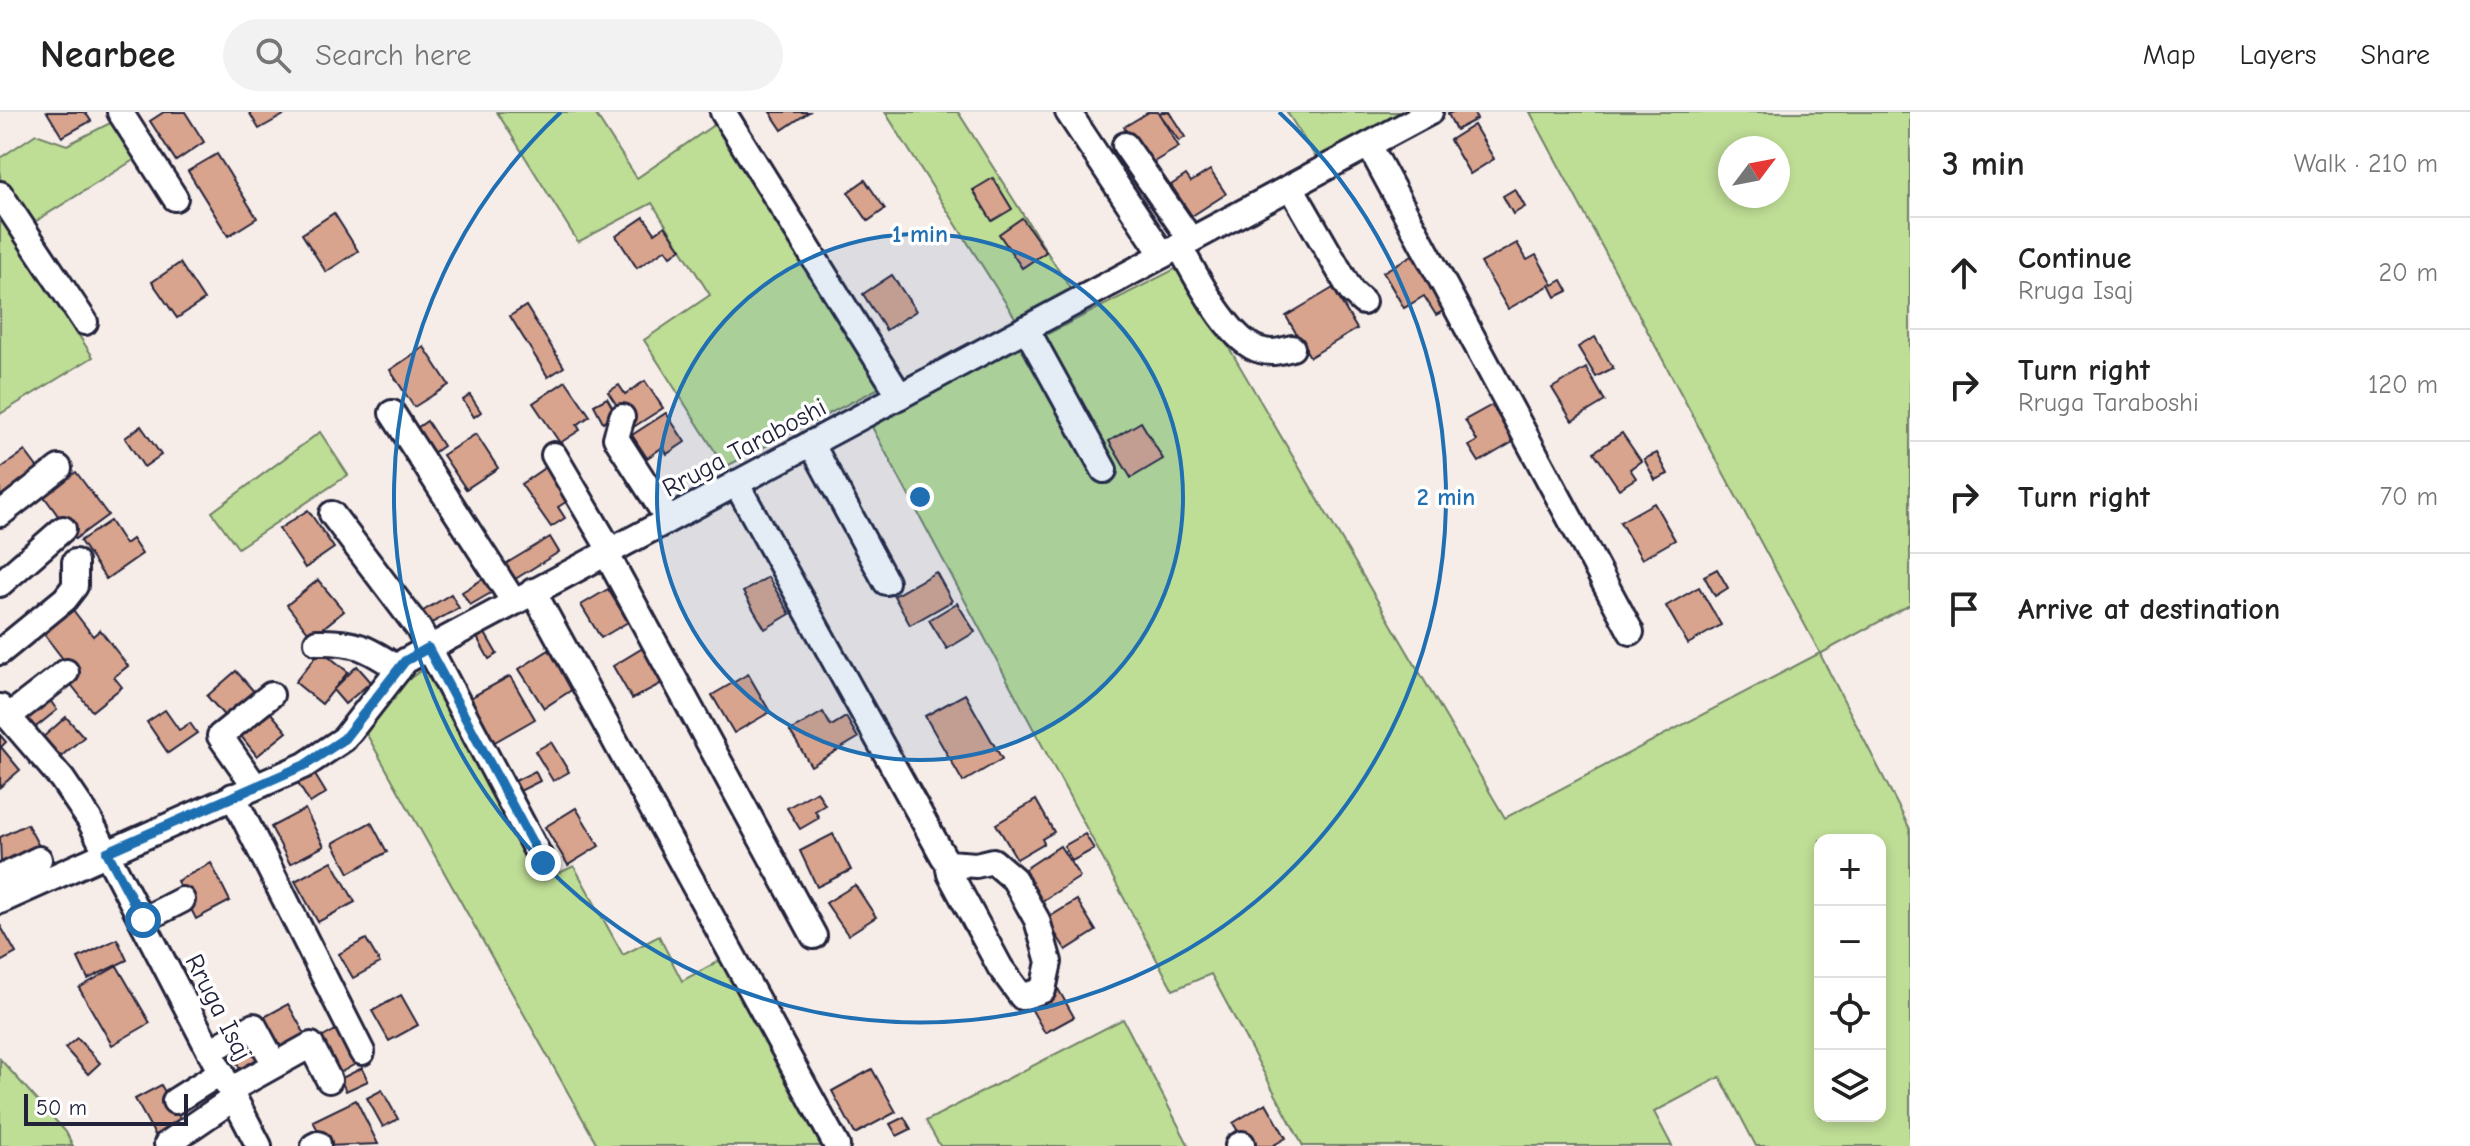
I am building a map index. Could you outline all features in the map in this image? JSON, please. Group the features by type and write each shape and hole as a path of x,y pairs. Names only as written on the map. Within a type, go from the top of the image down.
{"street":[{"path":"120,112 175,198"},
{"path":"723,112 900,396"},
{"path":"1068,112 1178,247"},
{"name":"Rruga Taraboshi","path":"34,870 107,852 305,765 344,739 405,661 1369,145 1416,115"},
{"path":"1125,145 1178,247 1238,336 1257,350 1272,353 1292,348"},
{"path":"1369,145 1631,632"},
{"path":"1291,187 1351,291 1363,302"},
{"path":"0,194 85,322"},
{"path":"1026,328 1104,470"},
{"path":"392,413 524,596 837,1146"},
{"path":"622,417 616,438 668,519"},
{"path":"811,443 886,582"},
{"path":"554,455 814,936"},
{"path":"0,514 59,468"},
{"path":"736,483 948,863 950,874 1000,967 1022,997 1043,990 1049,962 1037,920 1014,879 993,861 976,865 948,863"},
{"path":"332,514 419,629 543,863"},
{"path":"0,584 63,529"},
{"path":"0,652 65,599 75,586 75,562"},
{"path":"317,642 337,641 363,646 399,669"},
{"path":"4,712 66,672"},
{"path":"271,695 220,736 362,1052"},
{"name":"Rruga Isaj","path":"4,712 62,779 89,819 259,1146"},
{"path":"0,878 34,870"},
{"path":"0,901 34,870"},
{"path":"143,920 182,900"},
{"path":"167,1144 224,1078 254,1026 268,1052"},
{"path":"175,1101 224,1078 311,1045 329,1080"}],"green space":[{"path":"497,112 594,112 637,178 718,122 883,386 725,467 644,340 710,295 652,203 578,242"},
{"path":"885,112 958,112 1073,293 1019,324"},
{"path":"1287,112 1400,112 1401,113 1318,161"},
{"path":"1530,112 1910,112 1910,605 1820,654 1910,829 1910,1146 1756,1146 1720,1077 1654,1112 1672,1146 1303,1146 1211,974 1173,990 872,427 1181,266 1505,818 1820,653"},
{"path":"116,120 140,156 28,226 0,178 0,158 36,134 67,145"},
{"path":"0,215 93,357 0,414"},
{"path":"320,432 348,475 238,548 212,512"},
{"path":"429,665 544,880 574,866 623,955 659,936 682,981 724,958 827,1146 598,1146 366,733 402,684"},
{"path":"1123,1019 1189,1146 940,1146 926,1121"},
{"path":"0,1059 66,1132 73,1146 0,1146"}],"building":[{"path":"47,112 85,112 91,121 62,137"},
{"path":"164,112 185,112 204,142 176,161 150,121"},
{"path":"249,112 289,112 259,129"},
{"path":"770,112 809,112 782,130"},
{"path":"1149,112 1158,112 1179,147 1147,166 1124,127"},
{"path":"1169,112 1185,137 1179,141 1160,114"},
{"path":"1473,112 1477,119 1456,130 1448,114"},
{"path":"1474,125 1494,159 1470,174 1450,140"},
{"path":"217,154 257,218 228,236 188,171"},
{"path":"1210,170 1226,194 1192,216 1171,185 1186,175 1191,182"},
{"path":"993,178 1012,209 992,221 973,190"},
{"path":"865,180 885,209 868,221 848,192"},
{"path":"1515,189 1525,207 1513,214 1503,196"},
{"path":"334,213 358,251 326,272 302,234"},
{"path":"644,217 655,233 665,226 681,249 671,256 666,249 637,268 616,236"},
{"path":"1022,218 1046,252 1022,268 999,234"},
{"path":"1517,243 1527,260 1536,255 1553,285 1562,280 1568,291 1556,297 1550,285 1508,309 1481,263"},
{"path":"1414,254 1447,309 1436,315 1424,296 1404,308 1383,272"},
{"path":"180,263 204,300 177,318 152,282"},
{"path":"892,275 916,311 886,330 863,294"},
{"path":"1333,288 1357,329 1310,357 1286,316"},
{"path":"526,306 564,367 548,377 510,316"},
{"path":"1595,337 1613,368 1596,377 1578,347"},
{"path":"424,347 449,385 414,407 390,370"},
{"path":"1586,368 1605,401 1572,421 1552,388"},
{"path":"566,381 590,416 577,425 580,430 560,443 533,403"},
{"path":"645,381 663,408 632,428 608,392 619,385 625,394"},
{"path":"470,395 481,412 474,417 463,400"},
{"path":"607,398 616,414 603,422 594,405"},
{"path":"1492,405 1513,442 1479,462 1469,446 1477,441 1465,420"},
{"path":"666,413 685,442 667,454 663,447 647,458 632,435"},
{"path":"427,421 443,446 430,455 414,430"},
{"path":"1141,422 1163,459 1131,478 1109,441"},
{"path":"141,426 161,455 144,467 125,438"},
{"path":"1622,433 1641,461 1630,469 1636,478 1619,489 1594,452"},
{"path":"476,434 498,468 466,489 443,455"},
{"path":"25,451 40,471 0,500 0,469"},
{"path":"1657,453 1668,474 1655,480 1644,459"},
{"path":"546,467 569,500 558,507 565,518 551,527 521,484"},
{"path":"76,472 108,515 75,539 43,495"},
{"path":"1654,503 1675,540 1642,559 1620,522"},
{"path":"308,510 334,548 305,568 279,529"},
{"path":"110,521 125,544 132,539 142,554 106,579 80,541"},
{"path":"550,537 559,552 512,581 502,566"},
{"path":"1717,569 1728,588 1715,596 1704,576"},
{"path":"936,572 952,601 910,625 894,596"},
{"path":"488,576 496,590 470,605 462,592"},
{"path":"768,577 790,614 765,629 743,592"},
{"path":"318,580 344,611 312,637 287,605"},
{"path":"1699,587 1721,625 1688,644 1666,606"},
{"path":"608,589 628,622 601,638 581,605"},
{"path":"451,594 459,608 430,624 423,611"},
{"path":"957,603 975,632 947,649 929,620"},
{"path":"70,606 93,636 100,630 128,666 114,677 122,687 92,711 66,678 73,672 40,629"},
{"path":"483,630 497,654 489,659 475,634"},
{"path":"643,648 662,683 632,699 613,666"},
{"path":"321,650 348,672 322,704 295,682"},
{"path":"549,650 573,689 544,708 519,669"},
{"path":"357,666 371,682 345,704 333,690"},
{"path":"236,671 257,695 228,720 207,696"},
{"path":"748,674 770,712 734,733 712,695"},
{"path":"510,676 535,719 493,743 468,699"},
{"path":"965,694 1002,759 963,782 925,716"},
{"path":"47,696 57,710 32,730 21,716"},
{"path":"265,706 287,732 257,756 236,730"},
{"path":"165,710 179,730 190,723 197,733 168,753 147,722"},
{"path":"823,712 831,726 846,717 858,738 811,766 790,731"},
{"path":"66,717 84,737 59,758 42,738"},
{"path":"0,735 6,742 1,747 20,770 0,787"},
{"path":"551,742 569,772 553,781 535,751"},
{"path":"312,770 326,793 310,803 296,780"},
{"path":"535,771 540,781 516,793 511,783"},
{"path":"817,791 825,805 815,811 819,818 800,829 787,808"},
{"path":"1036,800 1054,832 1042,839 1044,843 1017,859 996,824"},
{"path":"576,808 599,846 568,865 545,827"},
{"path":"305,809 324,846 290,864 271,827"},
{"path":"371,822 387,852 349,873 333,843"},
{"path":"27,824 39,846 1,865 0,837"},
{"path":"833,834 851,870 817,887 800,851"},
{"path":"1085,834 1094,849 1072,861 1064,846"},
{"path":"1060,846 1080,877 1039,903 1019,873"},
{"path":"332,861 355,902 318,922 295,881"},
{"path":"211,863 230,901 196,919 177,881"},
{"path":"855,885 876,917 848,935 826,903"},
{"path":"1077,900 1096,931 1066,950 1046,919"},
{"path":"0,925 16,953 0,962"},
{"path":"117,939 127,960 88,979 78,958"},
{"path":"366,939 380,963 353,978 339,954"},
{"path":"117,966 150,1023 112,1045 79,988"},
{"path":"1057,987 1074,1017 1045,1033 1028,1003"},
{"path":"401,995 418,1025 389,1041 372,1011"},
{"path":"288,1004 307,1038 278,1054 259,1020"},
{"path":"339,1028 359,1062 336,1075 316,1041"},
{"path":"77,1038 100,1063 88,1074 65,1048"},
{"path":"255,1049 262,1065 242,1074 235,1058"},
{"path":"362,1068 368,1081 346,1091 340,1079"},
{"path":"872,1069 896,1112 855,1134 832,1091"},
{"path":"161,1085 181,1120 155,1135 135,1099"},
{"path":"382,1090 398,1119 383,1127 367,1098"},
{"path":"356,1100 378,1144 326,1146 313,1121"},
{"path":"1266,1103 1286,1138 1272,1146 1247,1146 1233,1123"},
{"path":"904,1117 911,1129 897,1136 890,1124"}],"route":[{"path":"143,920 107,852 326,753 344,739 365,715 405,661 428,648 543,863"}]}
